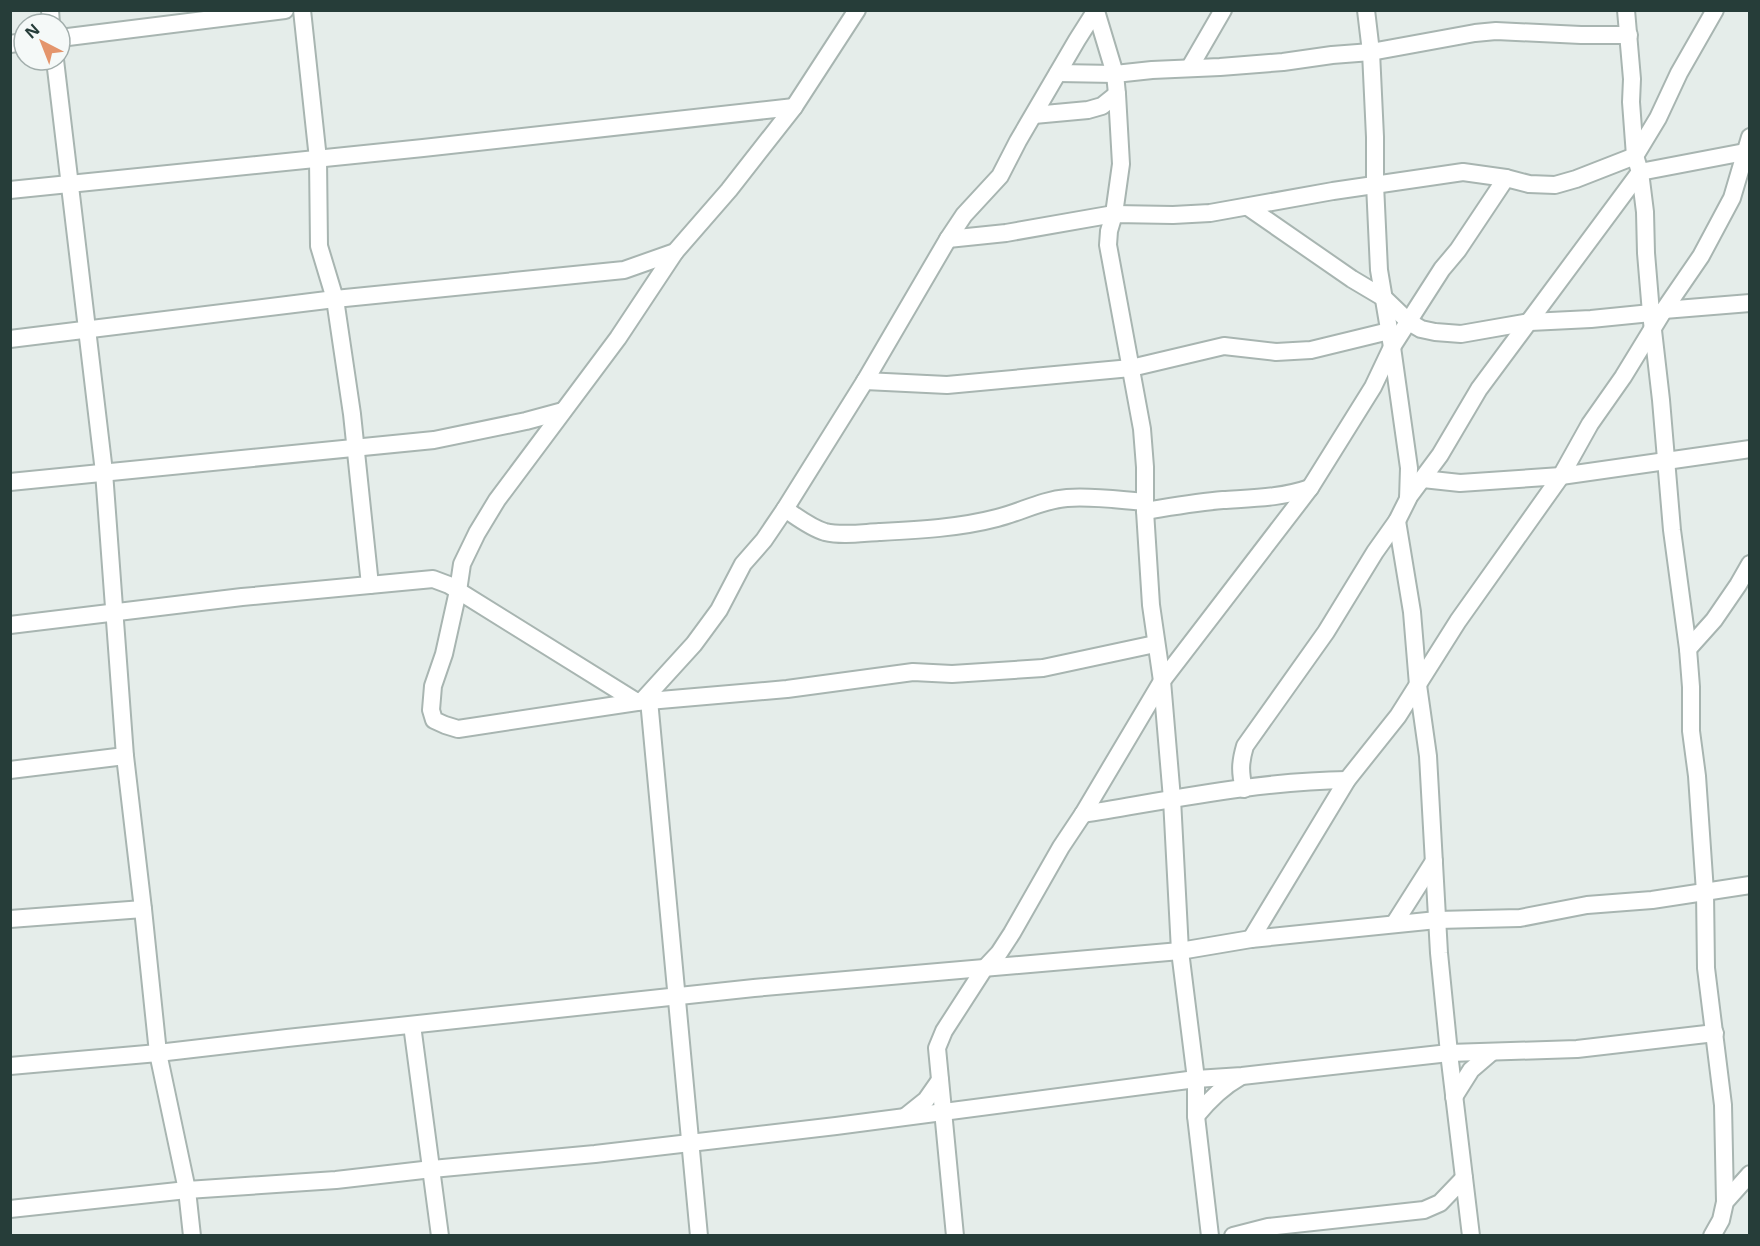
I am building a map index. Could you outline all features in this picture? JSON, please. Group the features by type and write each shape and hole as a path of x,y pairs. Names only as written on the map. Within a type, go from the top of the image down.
{"street":[{"path":"72,37 285,10"},
{"path":"302,10 318,159 319,246 335,299 370,585"},
{"path":"1190,67 1223,10"},
{"path":"1366,10 1371,52 1379,270 1409,468 1408,499"},
{"path":"1626,10 1637,164 1645,212 1646,253 1655,317 1672,530 1688,649 1691,731 1697,776 1705,891 1706,968 1723,1105 1725,1202 1723,1228 1712,1236"},
{"path":"1244,789 1240,773 1245,746 1326,632 1375,552 1397,521 1408,499 1440,455 1479,389 1530,322 1637,164 1679,73 1715,10"},
{"path":"856,11 794,107 729,190 675,252 618,338 489,511 462,564 444,654 433,686 431,710 434,720 458,729 643,701 787,689 913,672 952,674 1043,668 1155,644"},
{"path":"699,1236 676,997 643,701 705,631 723,604 743,564 764,540 785,509 865,381 948,239 964,215 1000,176 1077,40 1096,11"},
{"path":"1096,11 1115,74 1118,94 1122,164 1108,245 1142,429 1151,605 1162,681 1172,799 1180,951 1196,1079 1196,1116 1210,1236"},
{"path":"1058,74 1115,74 1282,62 1371,52 1475,33 1629,35"},
{"path":"56,72 104,472 125,756 158,1053 187,1190 192,1236"},
{"path":"1034,115 1088,110 1102,106 1118,94"},
{"path":"10,190 794,107"},
{"path":"948,239 1114,214 1209,213 1375,184 1463,172 1506,178 1528,184 1555,185 1637,164 1748,147 1732,198 1701,256 1655,317 1623,377 1590,424 1561,476 1458,621 1398,716 1347,780 1251,939"},
{"path":"955,1236 937,1048 939,1040 984,969 999,953 1012,933 1061,847 1162,681 1310,488 1373,387 1390,339 1408,322 1506,178"},
{"path":"1248,207 1352,279 1384,298 1408,322 1421,329 1435,332 1461,334 1530,322 1655,317 1749,303"},
{"path":"10,339 335,299 624,270 675,252"},
{"path":"865,381 947,385 1131,368 1224,346 1276,352 1311,350 1390,339"},
{"path":"10,482 434,440 563,411"},
{"path":"1423,479 1460,483 1561,476 1749,449"},
{"path":"785,509 821,531 853,534 961,525 998,518 1039,504 1066,498 1094,498 1145,506 1266,498 1290,495 1310,488"},
{"path":"1397,521 1412,612 1418,685 1428,756 1437,920 1449,1053 1471,1236"},
{"path":"433,579 462,564"},
{"path":"1688,649 1714,620 1738,585 1749,564"},
{"path":"10,625 242,597 433,579 442,581 643,701"},
{"path":"10,770 125,756"},
{"path":"1083,814 1244,789 1324,780 1347,780"},
{"path":"1394,924 1434,861"},
{"path":"10,1066 158,1053 754,988 1180,951 1251,939 1394,924 1437,920 1520,918 1587,905 1652,900 1749,885"},
{"path":"10,919 143,909"},
{"path":"411,1025 440,1236"},
{"path":"10,1209 187,1190 336,1180 595,1154 1196,1079 1449,1053 1577,1049 1715,1033"},
{"path":"1454,1097 1471,1070 1492,1052"},
{"path":"1196,1116 1224,1086 1242,1076"},
{"path":"905,1117 926,1100 940,1080"},
{"path":"1725,1202 1749,1174"},
{"path":"1233,1236 1268,1227 1424,1210 1440,1203 1464,1178"}]}
